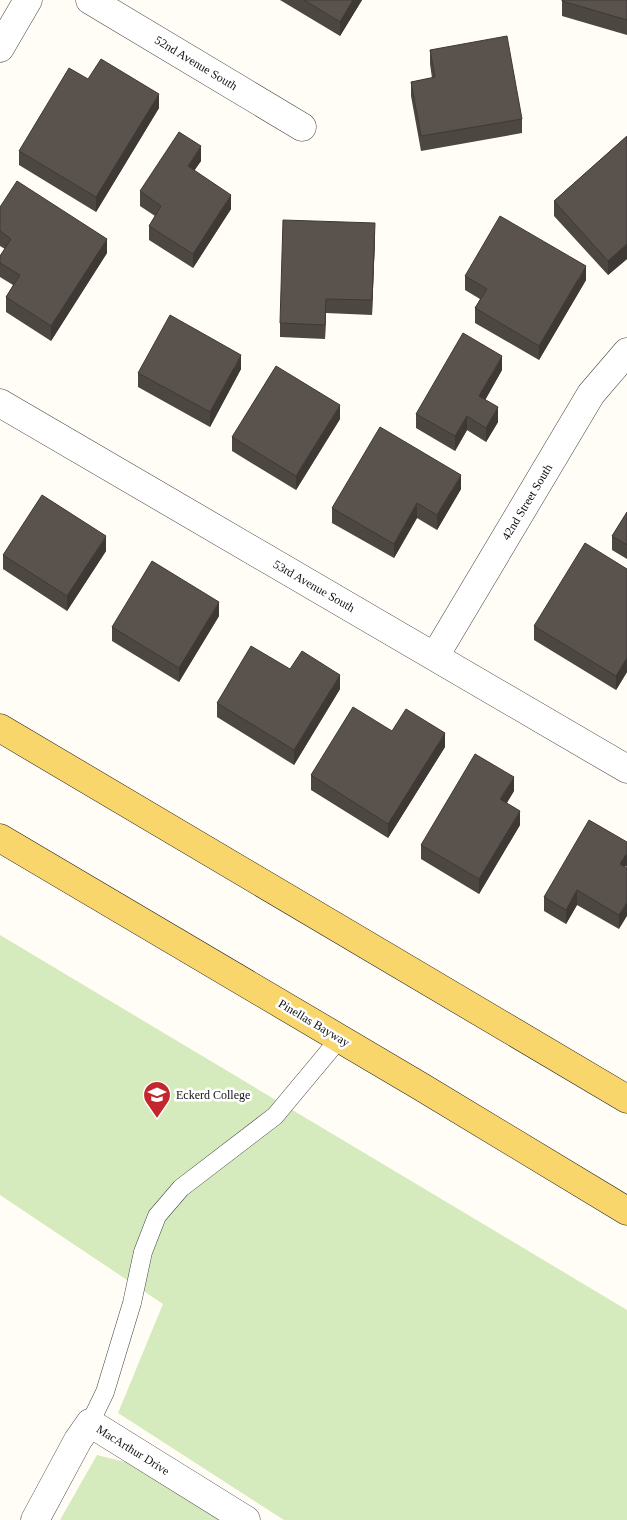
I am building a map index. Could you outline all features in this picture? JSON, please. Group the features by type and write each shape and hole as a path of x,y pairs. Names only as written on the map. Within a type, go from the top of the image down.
{"main road":[{"path":"0,728 221,860 439,986 627,1099"},
{"name":"Pinellas Bayway","path":"0,838 340,1038 627,1211"}],"street":[{"path":"0,48 28,0"},
{"name":"52nd Avenue South","path":"90,0 302,127"},
{"name":"42nd Street South","path":"435,656 591,394 627,352"},
{"name":"53rd Avenue South","path":"0,403 627,769"},
{"name":"MacArthur Drive","path":"35,1520 78,1440 90,1423 246,1520"}],"lane":[{"path":"90,1423 105,1392 132,1303 142,1252 157,1216 181,1188 275,1116 340,1038"}],"green space":[{"name":"Eckerd College","path":"0,935 627,1310 627,1520 284,1520 118,1413 163,1304 0,1195"},
{"path":"97,1455 145,1467 227,1520 60,1520"}],"building":[{"path":"304,0 353,0 340,22"},
{"path":"627,0 627,20 562,1"},
{"path":"507,36 522,119 421,136 411,82 435,77 430,50"},
{"path":"101,59 159,94 96,197 19,151 69,68 88,79"},
{"path":"179,132 201,146 188,166 231,195 193,254 149,226 161,206 140,191"},
{"path":"627,136 627,244 608,261 554,201"},
{"path":"17,181 107,239 51,326 6,297 20,275 0,263 0,256 11,239 0,231 0,207"},
{"path":"500,216 586,266 539,346 475,308 487,289 465,276"},
{"path":"283,220 375,223 372,300 326,299 325,325 280,323"},
{"path":"170,315 241,355 210,412 138,373"},
{"path":"463,333 502,356 479,396 498,407 486,428 467,416 455,436 416,414"},
{"path":"276,366 340,405 296,476 232,437"},
{"path":"380,427 461,475 437,515 417,503 394,544 332,508"},
{"path":"42,495 106,536 67,596 3,555"},
{"path":"627,512 627,545 612,536"},
{"path":"585,543 627,569 627,658 616,676 534,626"},
{"path":"152,561 219,602 179,668 112,627"},
{"path":"251,646 290,669 302,651 340,675 294,750 217,703"},
{"path":"353,707 392,731 406,709 445,733 388,824 311,775"},
{"path":"475,754 514,777 500,799 520,811 479,879 421,845"},
{"path":"589,820 627,842 627,853 620,864 627,868 627,902 619,915 577,890 566,910 544,897"}],"place":[{"name":"Eckerd College","path":"157,1119"}]}
